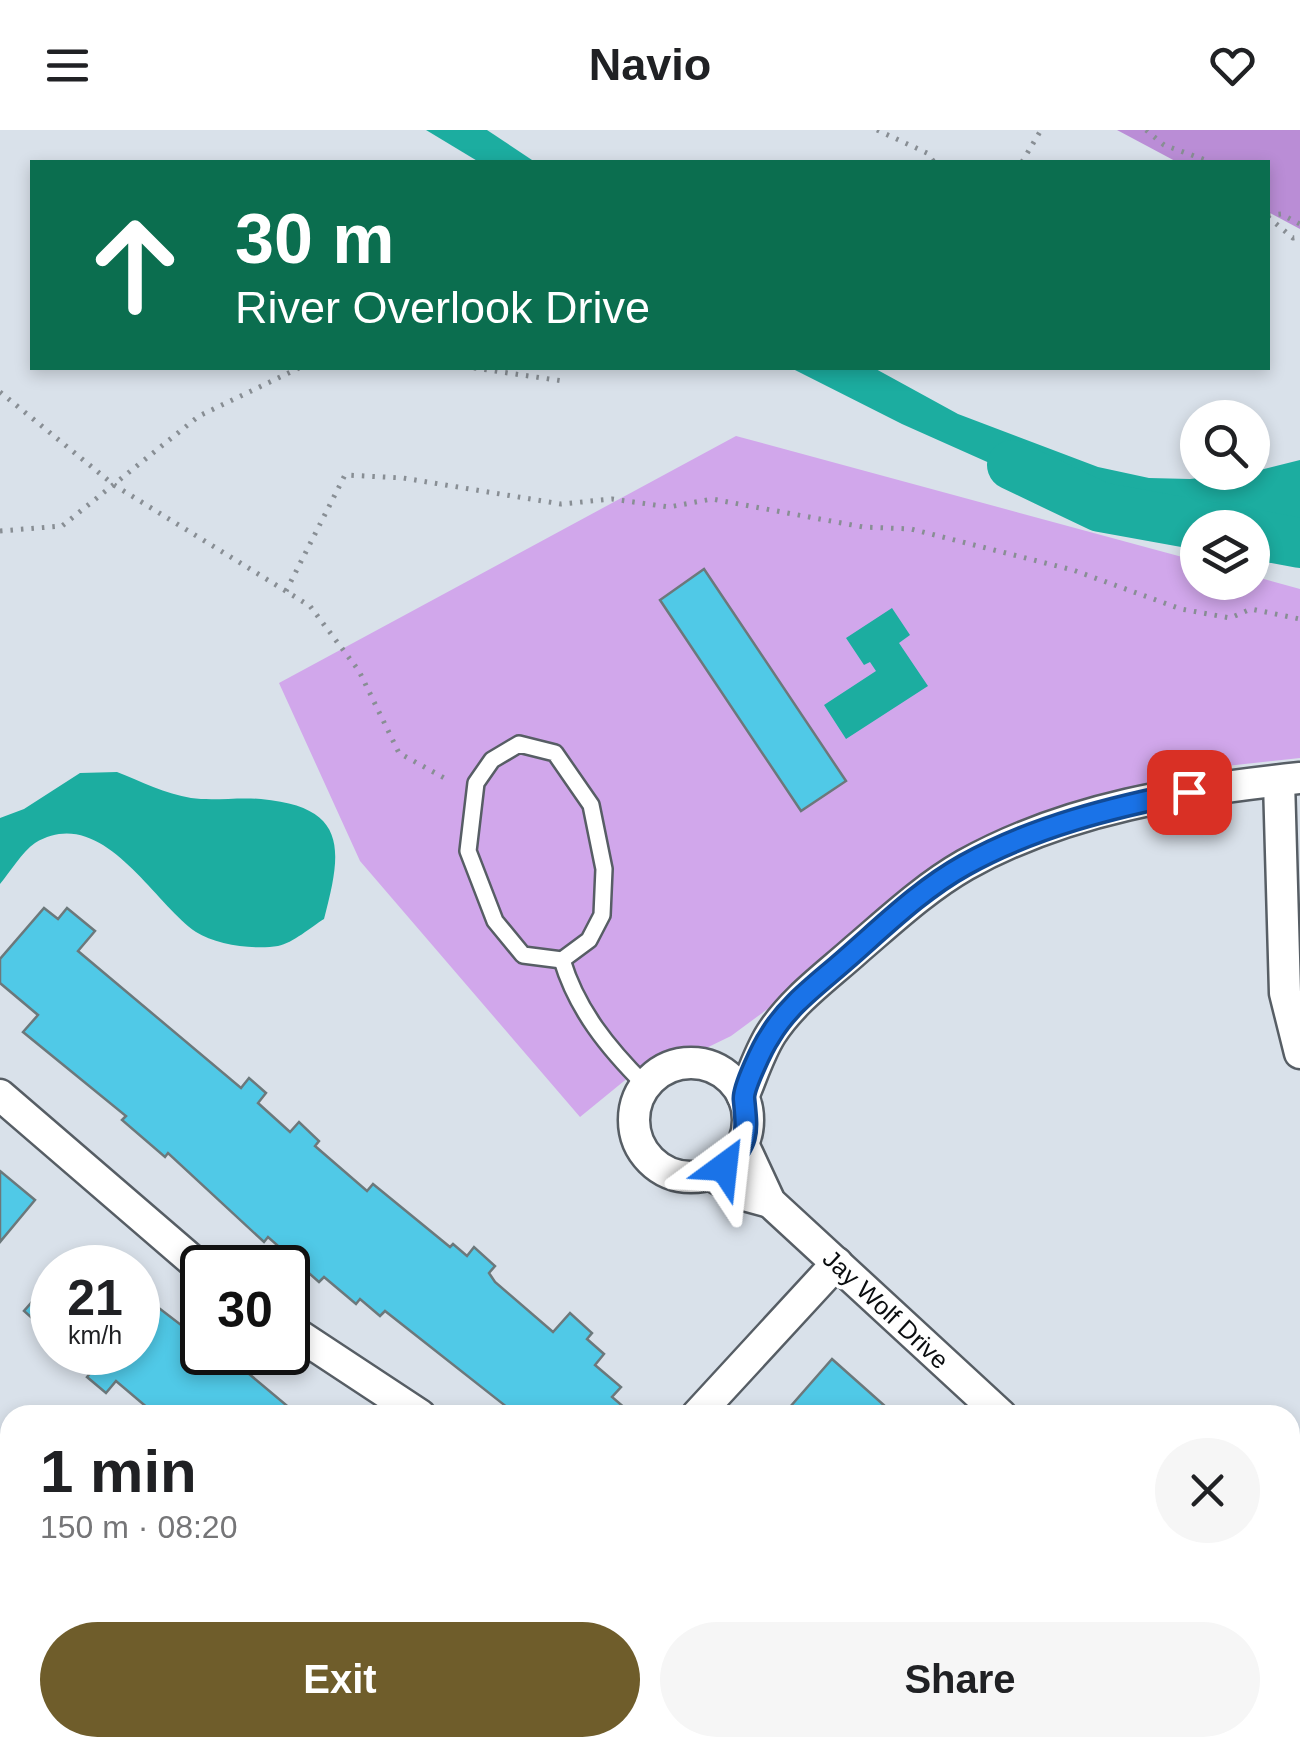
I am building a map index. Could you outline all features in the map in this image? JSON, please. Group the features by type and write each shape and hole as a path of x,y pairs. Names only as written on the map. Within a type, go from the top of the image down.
{"street":[{"path":"744,1096 769,1036 791,1008 906,906 964,866 1026,837 1126,804 1220,786 1290,779 1285,993 1300,1053"},
{"path":"704,1064 734,1082 744,1096 748,1120 743,1144 724,1167 710,1174 674,1175 645,1156 632,1122 634,1105 645,1085 669,1066 704,1064 769,1036"},
{"path":"0,1096 180,1250"},
{"name":"Jay Wolf Drive","path":"743,1144 770,1202 990,1405"},
{"name":"Jay Wolf Drive","path":"710,1174 748,1196 770,1202"},
{"path":"706,1405 836,1264"},
{"path":"310,1342 405,1405"}],"lane":[{"path":"519,744 555,752 591,805 604,869 602,915 590,940 562,960 523,955 495,920 468,851 476,783 492,760 519,744"},
{"path":"562,960 568,981 602,1042 645,1085"}],"path":[{"path":"877,130 932,160"},
{"path":"1023,160 1041,130"},
{"path":"1146,130 1164,146 1206,160"},
{"path":"1270,216 1280,214 1300,224"},
{"path":"1270,218 1292,238 1300,237"},
{"path":"0,531 62,526 199,416 295,370"},
{"path":"488,370 562,381"},
{"path":"0,392 114,485 310,606 359,671 399,754 448,780"},
{"path":"286,591 345,476 403,478 561,504 612,499 669,506 712,499 863,527 910,530 1073,570 1181,610 1230,618 1250,610 1300,619"}],"shaded area":[{"path":"426,130 487,130 532,160 476,160"},
{"path":"1117,130 1300,130 1300,229 1270,213 1270,160 1173,160"},
{"path":"795,370 878,370 958,414 1098,467 1149,478 1180,479 1180,490 1270,490 1270,468 1300,460 1300,533 1270,532 1270,510 1180,510 1180,527 1128,514 994,465"},
{"path":"736,436 1180,556 1180,600 1270,600 1270,581 1300,589 1300,758 1217,767 1091,797 1010,830 731,1036 696,1053 651,1059 580,1117 360,861 279,683"},
{"path":"892,608 910,635 899,643 928,686 846,739 824,705 876,671 870,662 864,665 846,638"},
{"path":"117,772 191,798 261,799 310,811 332,835 335,852 324,919 278,946 247,947 214,940 179,918 124,861 82,836 59,834 35,843 0,884 0,818 24,809 80,773"}],"building":[{"path":"704,569 846,781 801,811 660,600"},
{"path":"44,908 58,919 67,908 95,931 78,951 241,1088 249,1078 266,1093 258,1103 290,1132 299,1122 319,1141 315,1146 367,1191 373,1184 450,1247 453,1244 467,1256 474,1247 495,1266 489,1273 495,1282 553,1332 570,1313 592,1333 587,1339 604,1354 595,1365 621,1387 612,1397 621,1405 504,1405 385,1311 380,1316 360,1299 356,1304 324,1277 319,1282 310,1274 310,1245 277,1245 268,1237 264,1242 168,1153 165,1157 122,1120 126,1116 23,1032 38,1015 0,983 0,959"},
{"path":"0,1171 35,1200 0,1242"},
{"path":"160,1309 180,1324 180,1375 250,1375 286,1405 144,1405 116,1381 106,1393 87,1377 160,1375"},
{"path":"832,1359 884,1405 792,1405"}],"waterway":[{"path":"1012,465 1100,507 1180,521"},
{"path":"1270,537 1300,543"}],"route":[{"path":"724,1167 743,1144 748,1120 744,1096 769,1036 791,1008 906,906 964,866 1026,837 1126,804 1189,792"}]}
